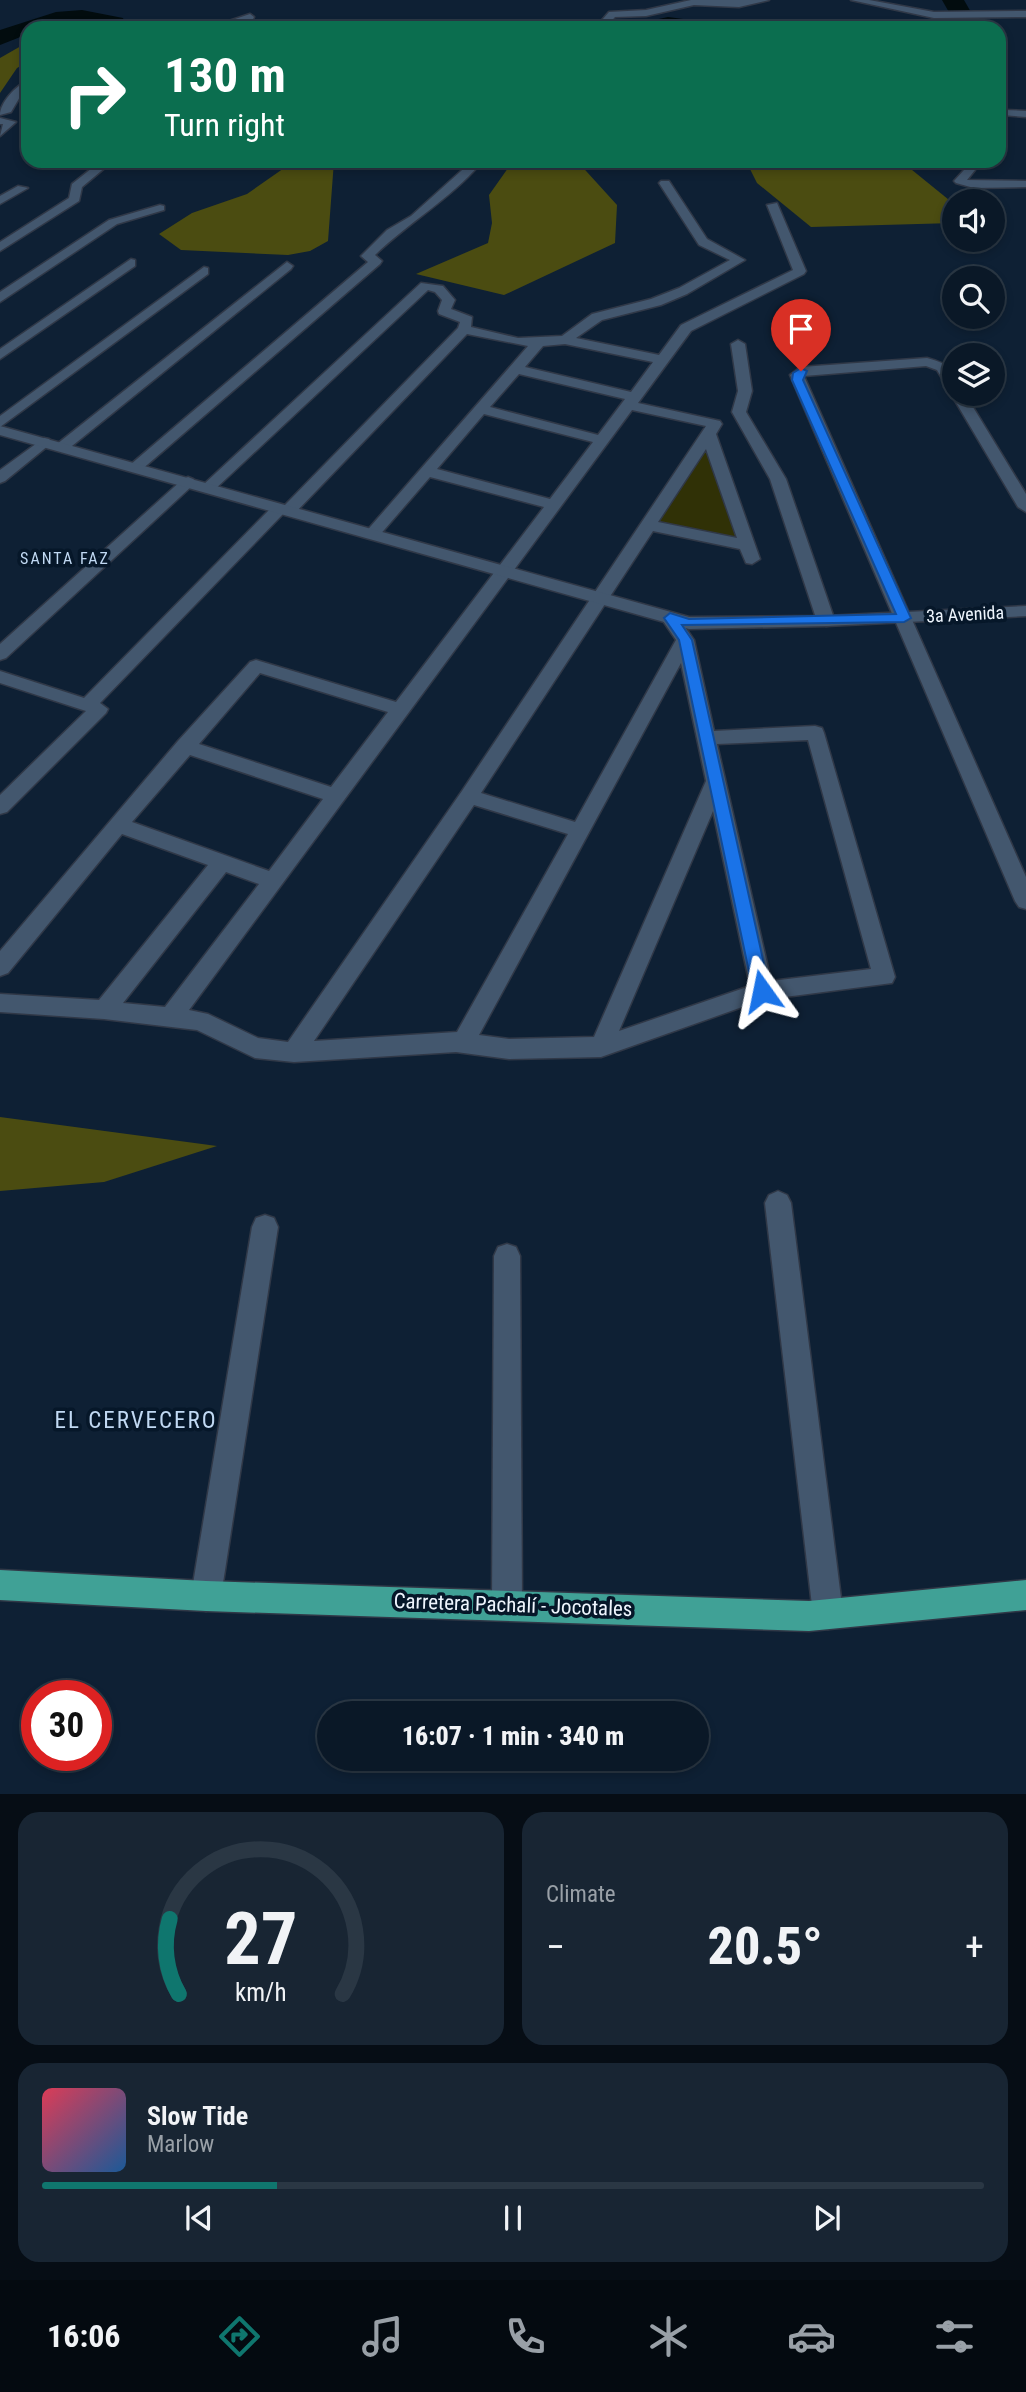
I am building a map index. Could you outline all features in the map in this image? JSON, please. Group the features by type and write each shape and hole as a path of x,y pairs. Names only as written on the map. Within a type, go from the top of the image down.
{"main road":[{"name":"Carretera Pachalí - Jocotales","path":"0,1585 206,1596 828,1614 1026,1595"}],"street":[{"path":"606,21 612,14 646,13 694,2 738,4 765,0"},
{"path":"855,0 934,15 1026,14"},
{"path":"237,21 250,17"},
{"path":"0,112 7,110 21,88"},
{"path":"1006,113 1026,114"},
{"path":"0,121 11,122 0,133"},
{"path":"0,247 75,199 76,186 99,168"},
{"path":"135,468 376,261 367,256 391,233 415,218 471,168"},
{"path":"969,168 960,181 974,185 1026,184"},
{"path":"565,340 597,317 674,295 739,260 703,242 678,208 665,183"},
{"path":"0,189 22,188 0,201"},
{"path":"170,1018 686,328 800,271 773,205"},
{"path":"0,298 113,222 160,208"},
{"path":"0,355 131,263"},
{"path":"62,447 287,266"},
{"path":"0,423 204,271"},
{"path":"88,704 464,328 467,320 444,311 449,300 439,289 425,286 208,488"},
{"path":"464,328 518,342 565,340 663,360"},
{"path":"372,534 539,342"},
{"path":"738,344 745,391 739,412 778,479 826,621"},
{"path":"942,367 928,362 801,371 797,375 1026,901"},
{"path":"294,1052 469,796 715,424 516,369"},
{"path":"965,406 1026,507"},
{"path":"481,409 602,440"},
{"name":"3a Avenida","path":"0,430 688,623 826,621 1026,611"},
{"path":"649,525 748,552 708,433"},
{"path":"0,478 44,442"},
{"path":"427,471 554,505"},
{"path":"0,654 188,482"},
{"path":"670,618 685,640 762,991"},
{"path":"463,1043 685,640"},
{"path":"0,967 185,746 256,666 399,709"},
{"path":"0,807 99,709 2,680"},
{"path":"0,1003 104,1010 200,1021 255,1048 294,1052 399,1043 463,1043 509,1049 601,1047 762,991 884,977 815,733 706,738"},
{"path":"185,746 335,796"},
{"path":"601,1047 717,778"},
{"path":"469,796 581,831"},
{"path":"118,825 272,880"},
{"path":"104,1010 222,862"},
{"path":"778,1203 828,1614"},
{"path":"206,1596 265,1227"},
{"path":"507,1256 507,1605"}],"shaded area":[{"path":"21,46 21,66 0,93 0,58"},
{"path":"284,168 333,168 328,241 310,251 288,255 181,250 159,234 192,213 247,194"},
{"path":"508,168 583,168 617,205 615,243 504,295 416,274 488,243 492,223 489,195"},
{"path":"750,168 910,168 942,194 942,223 811,227 757,183"},
{"path":"708,433 746,545 649,525"},
{"path":"0,1117 217,1146 104,1182 0,1191"}],"waterway":[{"path":"953,0 965,21"},
{"path":"43,21 69,17 106,21"},
{"path":"0,38 21,30"}],"district":[{"name":"SANTA FAZ","path":"65,558"},
{"name":"EL CERVECERO","path":"136,1420"}],"route":[{"path":"762,991 685,640 670,618 688,623 904,618 797,380 801,371"}]}
